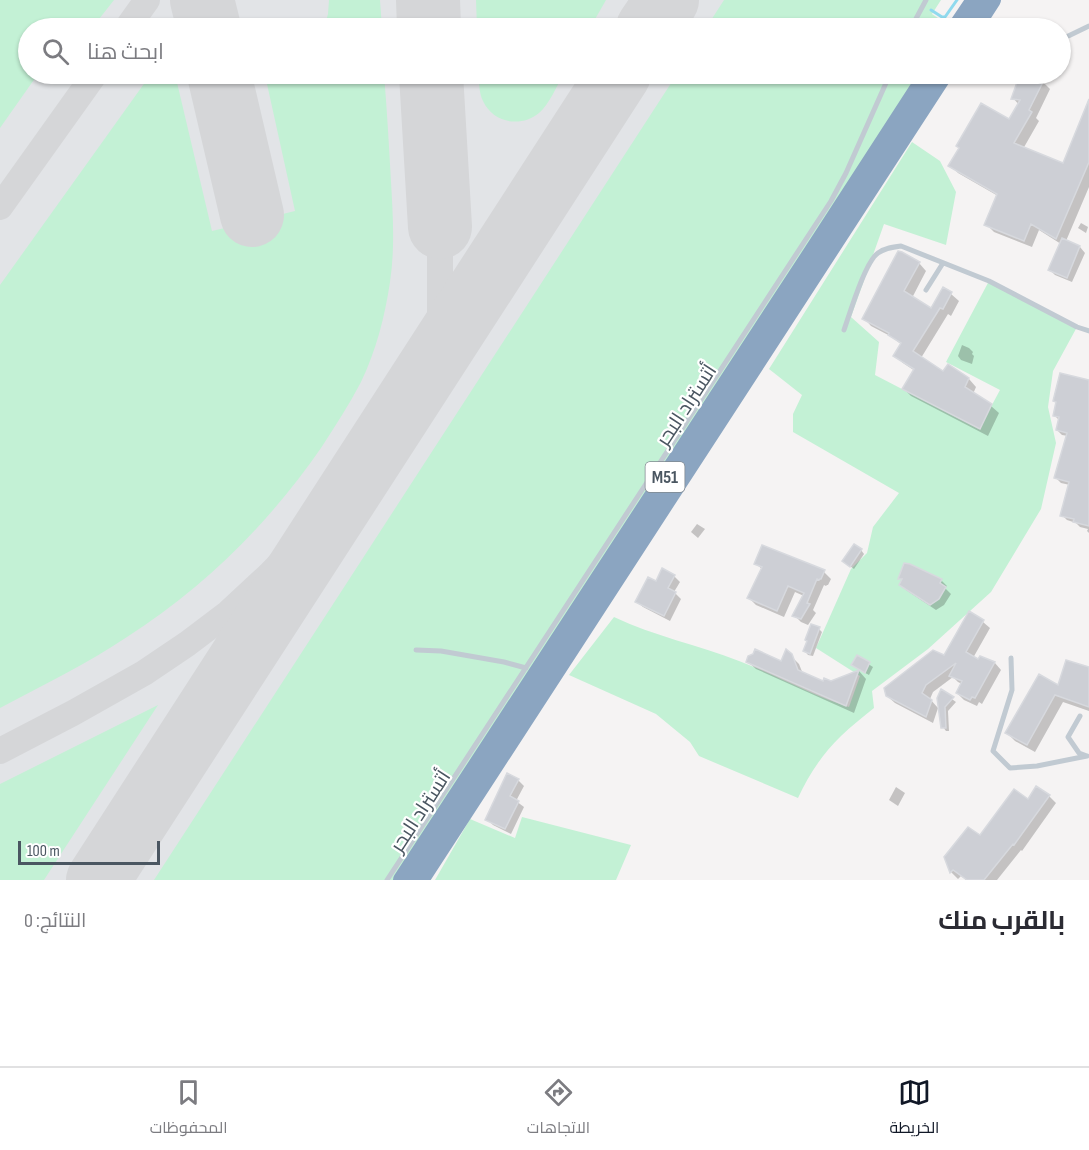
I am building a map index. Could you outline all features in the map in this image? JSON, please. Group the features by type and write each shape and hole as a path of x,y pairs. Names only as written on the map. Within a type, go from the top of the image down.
{"highway":[{"path":"963,18 975,0"},
{"path":"980,18 992,0"},
{"name":"أتستراد البحر","path":"402,880 921,84"},
{"name":"أتستراد البحر","path":"420,880 937,84"}],"lane":[{"path":"916,18 926,0"},
{"path":"1071,35 1089,26"},
{"path":"387,880 831,201 886,84"},
{"path":"844,330 868,264 877,253 901,246 988,281 1089,331"},
{"path":"926,290 943,263"},
{"path":"416,650 452,653 526,668"},
{"path":"1011,658 1012,690 993,751 1010,768 1037,766 1088,755"},
{"path":"1080,716 1068,737 1078,753 1088,755"}],"shaded area":[{"path":"0,0 931,0 921,18 18,18 18,84 889,84 391,880 0,880"}],"green space":[{"path":"0,0 114,0 100,18 18,18 18,84 31,84 0,128"},
{"path":"329,0 380,0 381,18 327,18"},
{"path":"476,0 606,0 596,18 477,18"},
{"path":"724,0 941,0 932,14 938,18 712,18"},
{"path":"144,84 177,84 212,231 295,211 267,84 385,84 393,232 392,270 379,333 371,358 352,399 321,448 280,502 209,575 127,637 65,674 0,708 0,285"},
{"path":"479,84 558,84 543,109 524,121 508,121 493,114 481,95"},
{"path":"671,84 921,84 403,880 154,880"},
{"path":"912,142 940,161 956,192 946,245 884,224 851,317 879,342 875,375 979,429 1000,390 946,362 989,281 1077,327 1053,371 1048,407 1056,443 1041,509 991,592 928,649 872,691 874,708 845,732 822,757 798,798 699,756 690,742 656,714 569,675 614,617 645,630 739,661 849,707 860,676 816,648 851,569 867,553 873,527 899,493 793,432 793,414 802,395 769,369"},
{"path":"158,705 44,880 0,880 0,784"},
{"path":"522,817 631,845 616,880 435,880 470,819 515,838"}],"building":[{"path":"1016,84 1042,84 1029,110 1032,112 1014,143 1063,163 1089,99 1089,162 1056,239 1031,224 1024,241 984,225 997,194 948,166 959,148 956,146 981,103 1009,119 1020,100 1011,99"},
{"path":"1062,238 1080,246 1067,278 1048,270"},
{"path":"898,251 920,262 904,291 931,308 943,287 952,292 943,309 940,308 913,351 943,371 948,364 969,378 965,387 992,404 980,429 902,389 914,369 893,356 901,343 888,335 889,333 862,319"},
{"path":"1060,373 1089,380 1089,526 1060,516 1069,482 1054,478 1067,433 1056,430 1059,417 1053,416 1056,402 1053,401"},
{"path":"854,544 862,549 850,567 842,561"},
{"path":"762,545 825,570 821,579 817,579 807,603 810,604 801,619 792,616 804,593 788,586 777,611 747,598 762,567 754,564"},
{"path":"904,563 942,579 940,583 946,587 939,599 930,605 899,585 902,579 898,579"},
{"path":"662,568 675,575 668,588 676,592 664,616 635,602 648,577 656,581"},
{"path":"969,611 984,620 966,652 978,659 980,656 995,662 975,698 972,697 970,700 956,693 962,681 949,676 956,663 926,685 922,693 932,700 926,717 886,696 884,688 933,650 944,655"},
{"path":"811,624 820,627 810,654 803,651"},
{"path":"755,649 781,661 786,649 792,654 798,670 823,681 824,678 831,681 859,670 846,706 746,662"},
{"path":"857,655 870,662 865,673 851,665"},
{"path":"1066,660 1089,667 1089,707 1055,695 1027,745 1005,733 1039,674 1058,685"},
{"path":"941,689 954,697 945,707 946,728 941,728 937,698"},
{"path":"507,773 519,779 510,796 519,801 505,829 485,820"},
{"path":"1036,786 1050,795 1014,845 984,880 967,880 953,870 950,873 944,857 968,827 980,835 1014,789 1028,799"}],"waterway":[{"path":"931,10 945,17 957,0"}],"taxiway":[{"path":"134,18 147,0"},
{"path":"644,18 652,0"},
{"path":"0,207 88,84"},
{"path":"440,227 440,350"},
{"path":"0,751 144,673 228,613 308,535 364,458 389,430"}],"runway":[{"path":"202,0 206,18"},
{"path":"428,0 429,18"},
{"path":"655,18 667,0"},
{"path":"221,84 252,215"},
{"path":"432,84 440,227"},
{"path":"98,880 613,84"}]}
